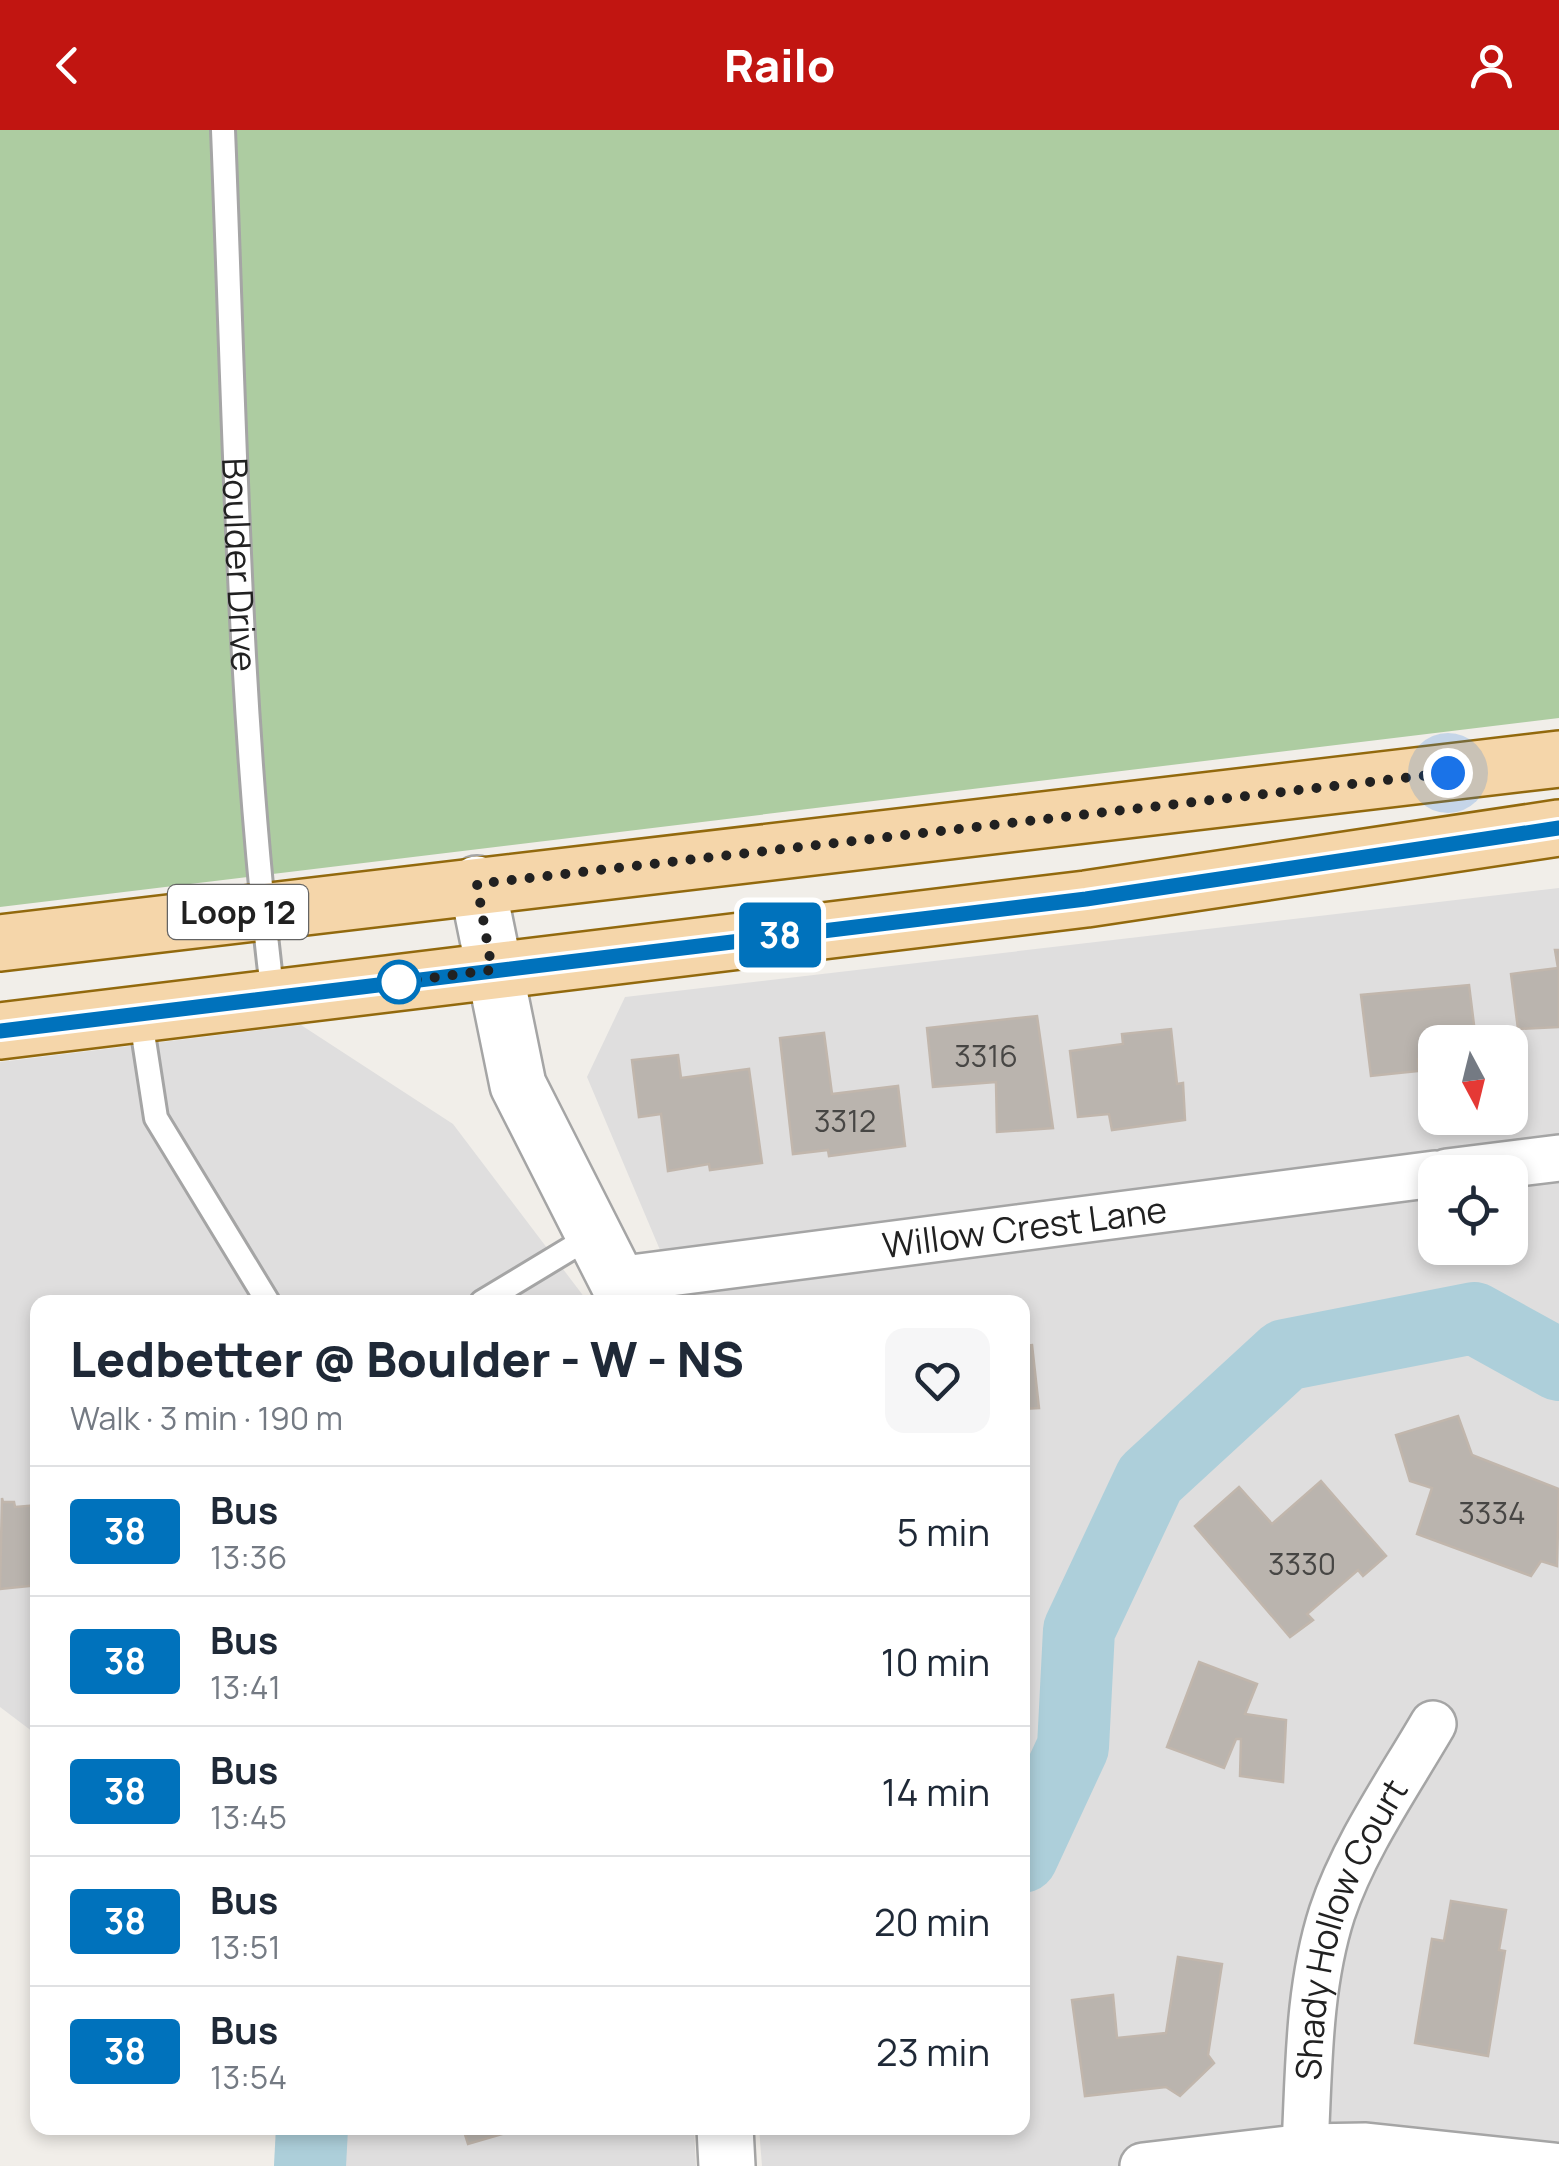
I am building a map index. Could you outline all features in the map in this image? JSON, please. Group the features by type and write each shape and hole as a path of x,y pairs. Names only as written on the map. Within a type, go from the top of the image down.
{"main road":[{"name":"Loop 12","path":"0,942 262,908 1559,759"},
{"path":"0,1031 1086,899 1559,828"}],"street":[{"path":"477,884 518,1085 612,1273"},
{"path":"1528,1162 1559,1158"},
{"name":"Willow Crest Lane","path":"612,1273 1418,1176"},
{"name":"Shady Hollow Court","path":"1305,2148 1314,1993 1333,1911 1378,1818 1434,1724"},
{"path":"725,2135 727,2166"},
{"path":"1143,2166 1305,2148 1440,2150 1554,2166"}],"lane":[{"name":"Boulder Drive","path":"222,130 243,607 262,908 273,997"},
{"path":"140,1014 156,1118 264,1295"},
{"path":"513,1295 612,1273"}],"shaded area":[{"path":"1559,888 1559,2166 762,2166 760,2135 1030,2135 1030,1295 679,1295 587,1077 625,997"},
{"path":"301,1025 453,1124 583,1295 30,1295 30,1730 0,1707 0,1062"},
{"path":"343,2135 694,2135 696,2166 338,2166"}],"green space":[{"path":"0,130 1559,130 1559,718 0,907"}],"building":[{"path":"1555,950 1559,950 1559,1027 1528,1029 1528,1025 1517,1025 1511,974 1558,968"},
{"path":"1469,985 1474,1025 1418,1025 1418,1071 1371,1076 1361,995"},
{"path":"1037,1016 1053,1128 997,1132 996,1082 933,1087 927,1028"},
{"path":"1171,1029 1177,1084 1183,1083 1185,1120 1112,1130 1109,1114 1078,1117 1070,1051 1123,1044 1122,1034"},
{"path":"824,1033 832,1094 898,1086 905,1146 829,1156 828,1150 793,1154 780,1038"},
{"path":"678,1055 681,1078 749,1069 762,1163 710,1170 709,1164 668,1171 661,1114 639,1117 632,1060"},
{"path":"1032,1345 1039,1408 1030,1409"},
{"path":"1458,1416 1472,1455 1559,1489 1557,1566 1541,1561 1531,1576 1417,1534 1432,1488 1410,1481 1396,1435"},
{"path":"1321,1481 1386,1556 1363,1576 1358,1570 1307,1614 1313,1620 1290,1637 1195,1526 1239,1487 1272,1524"},
{"path":"2,1498 3,1502 14,1502 15,1507 30,1506 30,1586 0,1589"},
{"path":"1199,1662 1257,1684 1245,1714 1286,1720 1283,1782 1240,1776 1241,1739 1236,1739 1224,1768 1167,1747"},
{"path":"1451,1901 1506,1910 1499,1950 1505,1951 1488,2056 1415,2043 1432,1939 1444,1941"},
{"path":"1178,1957 1222,1964 1208,2055 1214,2063 1180,2096 1166,2087 1085,2096 1072,2000 1113,1995 1117,2038 1166,2033"},
{"path":"465,2135 498,2135 468,2144"}],"waterway":[{"path":"1030,1840 1073,1747 1079,1630 1150,1479 1285,1355 1474,1318 1559,1365"},
{"path":"310,2166 312,2135"}],"bus line":[{"name":"38","path":"0,1031 1086,899 1559,828"}],"route":[{"path":"399,982 492,970 477,884 1448,773"}]}
